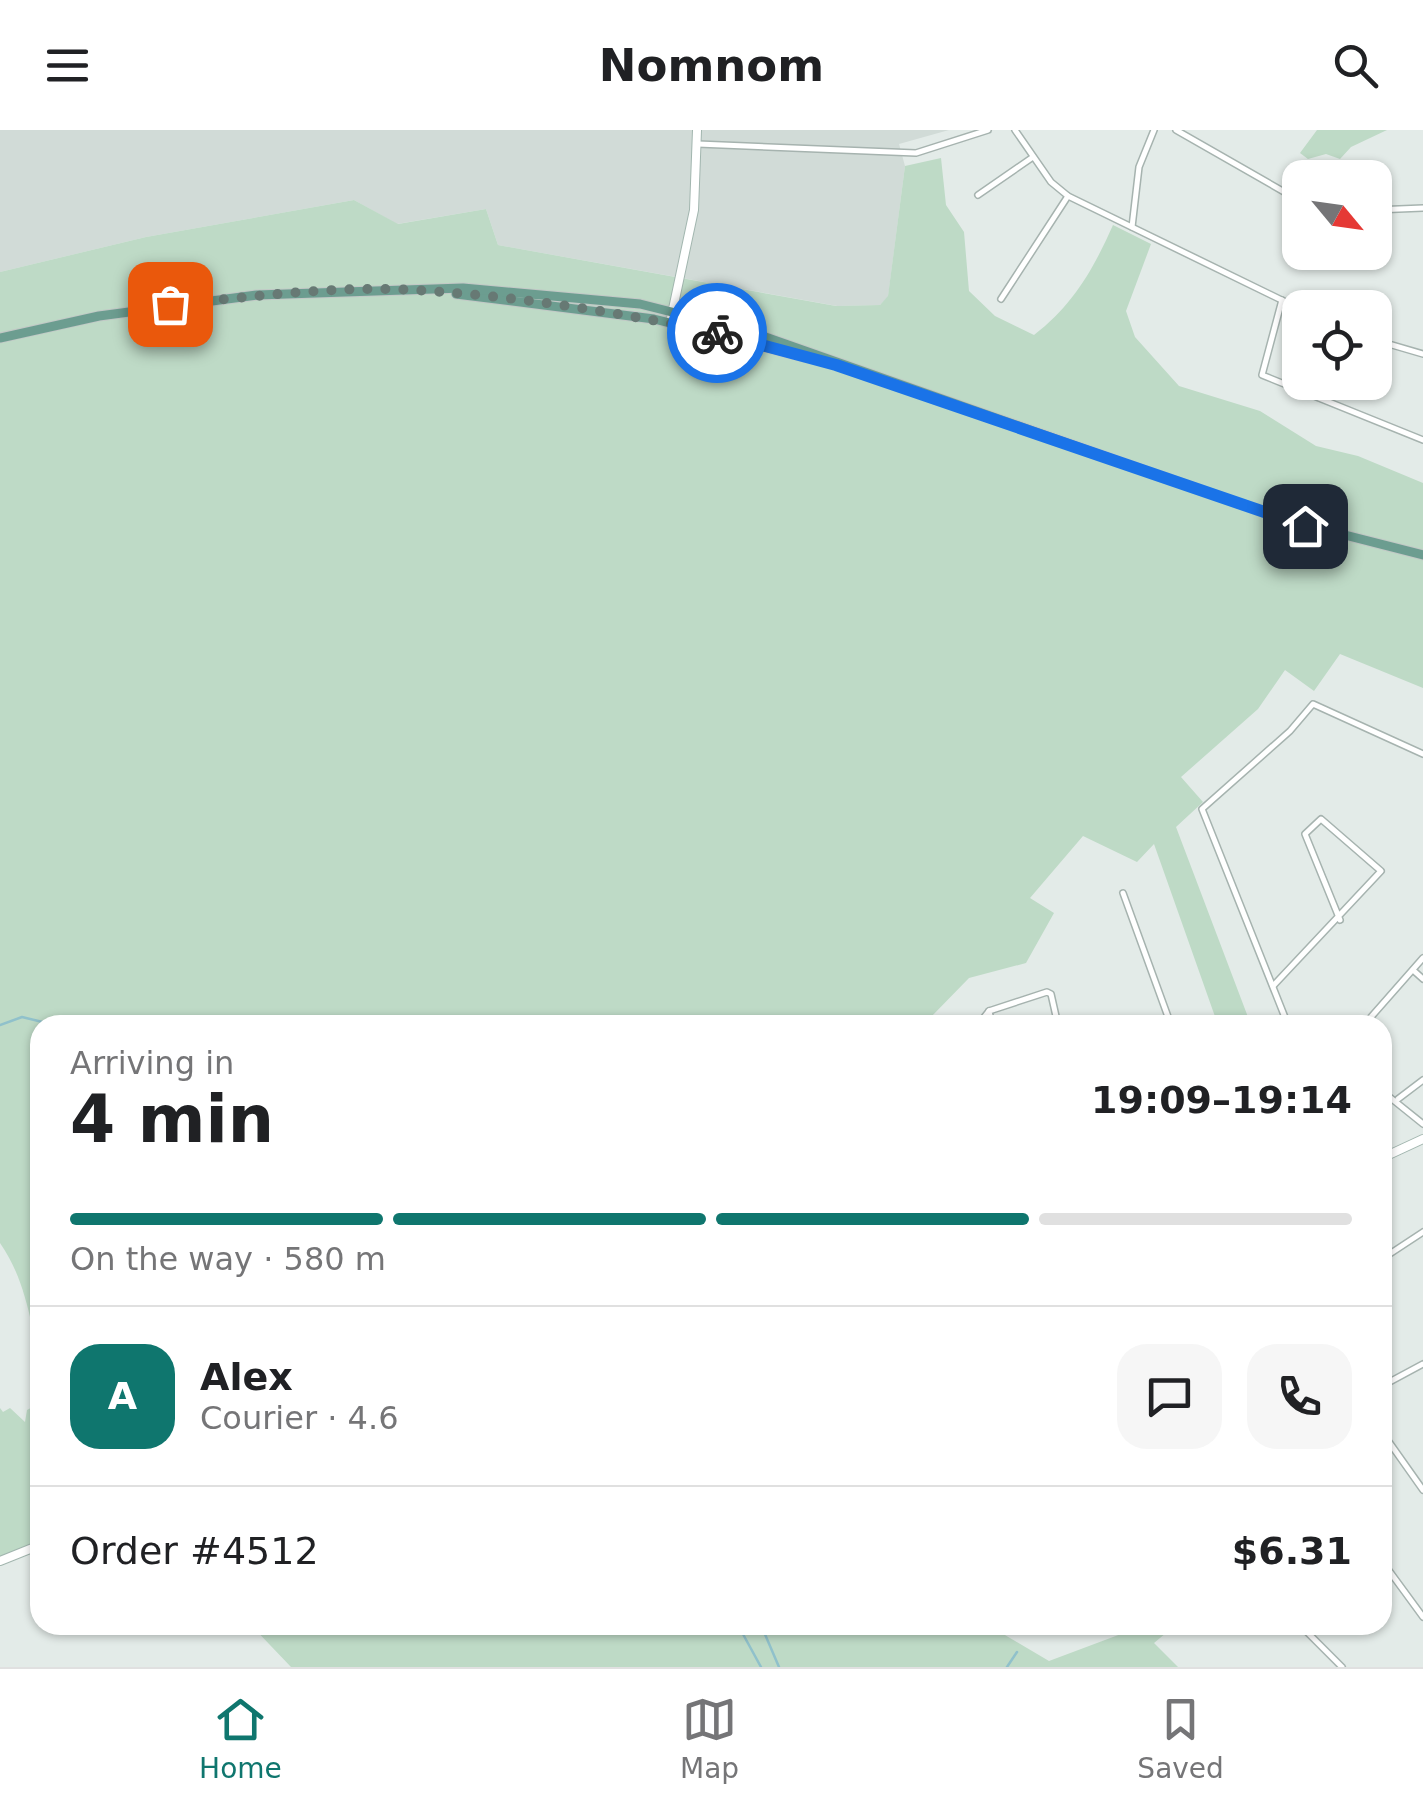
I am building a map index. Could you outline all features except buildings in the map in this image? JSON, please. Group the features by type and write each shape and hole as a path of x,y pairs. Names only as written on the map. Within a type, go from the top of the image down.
{"main road":[{"path":"416,290 592,308 670,322 836,365"},
{"path":"0,338 170,304 257,296 416,290 573,294 673,310 1286,520 1423,556"}],"street":[{"path":"670,322 690,237 697,130"},
{"path":"698,144 916,153 988,130"},
{"path":"1015,130 1032,157 1068,196 1282,300 1262,375 1282,383"},
{"path":"1132,227 1139,167 1154,130"},
{"path":"1176,130 1282,191"},
{"path":"978,195 1032,157"},
{"path":"1001,299 1068,196"},
{"path":"1392,209 1423,208"},
{"path":"1392,345 1423,354"},
{"path":"1324,400 1423,440"},
{"path":"1284,1015 1202,809 1278,742 1313,704 1423,754"},
{"path":"1273,986 1340,920 1382,871 1321,819 1305,834 1340,920"},
{"path":"1123,893 1167,1015"},
{"path":"1373,1015 1423,958"},
{"path":"1413,970 1423,978"},
{"path":"986,1015 1047,992 1052,994 1056,1015"},
{"path":"989,1011 990,1015"},
{"path":"1398,1100 1423,1080"},
{"path":"1392,1097 1423,1124"},
{"path":"1392,1153 1423,1139"},
{"path":"1392,1252 1423,1232"},
{"path":"1392,1381 1422,1365"},
{"path":"1392,1446 1423,1490"},
{"path":"0,1561 30,1549"},
{"path":"1392,1575 1423,1617"},
{"path":"1310,1635 1342,1667"}],"shaded area":[{"path":"0,130 949,130 899,144 905,166 888,297 880,305 837,306 498,245 486,209 397,224 354,200 146,237 0,272"}],"green space":[{"path":"1317,130 1387,130 1351,147 1340,159 1326,154 1308,159 1300,153"},
{"path":"941,158 946,205 964,232 969,291 995,316 1034,335 1081,286 1113,225 1151,244 1126,311 1135,337 1179,386 1260,411 1316,446 1358,456 1423,483 1423,688 1340,654 1314,691 1285,670 1258,709 1181,777 1203,802 1176,827 1247,1015 1214,1015 1154,844 1137,862 1083,836 1030,898 1054,913 1026,963 969,978 933,1015 30,1015 30,1318 20,1282 0,1243 0,272 146,237 354,200 398,224 486,209 498,245 836,306 880,305 888,296 905,166"},
{"path":"0,1408 3,1412 10,1408 25,1422 30,1408 30,1550 0,1561"},
{"path":"261,1635 1005,1635 1049,1661 1118,1635 1164,1635 1154,1643 1178,1667 291,1667"}],"waterway":[{"path":"0,1025 22,1017 30,1019"},
{"path":"743,1635 761,1667"},
{"path":"765,1635 779,1667"},
{"path":"1007,1667 1017,1652"}],"way so far":[{"path":"170,304 257,296 416,290 592,308 717,333"}],"route":[{"path":"717,333 836,365 1305,526"}]}
